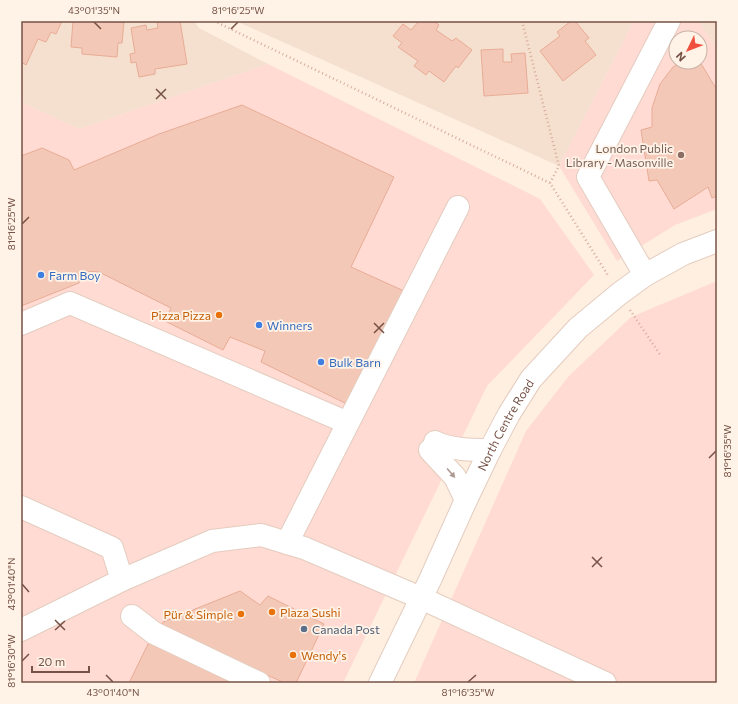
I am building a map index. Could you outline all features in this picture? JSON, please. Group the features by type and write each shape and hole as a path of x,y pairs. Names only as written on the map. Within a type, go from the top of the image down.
{"street":[{"path":"646,275 588,177 669,21"},
{"path":"287,543 458,207"},
{"name":"North Centre Road","path":"380,683 430,580 490,450 509,414 531,379 578,328 619,294 646,275 683,254 717,241"},
{"path":"21,324 70,303 348,424"},
{"path":"466,500 455,477 432,446 441,445 469,450 490,450"},
{"path":"21,507 112,548 122,580"},
{"path":"21,630 122,580 212,541 260,535 304,548 421,598 605,683"},
{"path":"132,616 154,633 259,683"}],"path":[{"path":"214,21 550,183 619,294 661,356"},
{"path":"522,21 559,166 550,183"}],"shaded area":[{"path":"21,21 194,21 199,28 268,64 79,129 21,102"},
{"path":"236,21 634,21 559,166"},
{"path":"634,21 699,21 705,30 668,30 668,70 708,70 708,36 717,50 717,209 675,225 617,261 559,166"},
{"path":"699,21 717,21 717,50 708,36 708,30 705,30"},
{"path":"268,64 540,199 594,275 487,386 343,683 21,683 21,102 79,129"},
{"path":"717,281 717,683 414,683 526,431 568,377 631,317"}],"building":[{"path":"21,21 62,21 56,34 51,32 46,42 38,39 26,65 21,62"},
{"path":"73,21 124,22 122,43 118,43 117,57 82,54 82,48 71,47"},
{"path":"157,21 180,21 187,64 155,69 155,74 139,77 136,62 131,63 130,54 135,53 131,28 146,25 147,30 158,28"},
{"path":"419,21 433,21 439,25 436,30 452,41 456,38 472,50 458,68 456,66 444,82 429,71 426,75 414,66 418,61 398,47 402,43 393,36 403,24 411,30"},
{"path":"571,21 575,21 589,38 585,41 596,55 563,81 540,51 560,36 557,32"},
{"path":"503,49 503,62 512,62 511,54 525,53 528,93 484,96 481,50"},
{"name":"London Public Library - Masonville","path":"671,70 705,70 717,90 717,196 712,198 708,187 674,209 657,180 649,181 641,130 652,127 652,108 660,84"},
{"path":"242,105 394,177 351,267 404,291 349,405 261,362 265,351 230,337 223,350 165,321 171,308 99,272 85,271 79,283 21,306 21,156 42,148 69,160 74,170 159,134"},
{"path":"240,591 260,605 268,596 324,624 296,683 285,683 160,628 163,622"},
{"path":"150,640 238,683 129,683"}],"place":[{"name":"London Public Library - Masonville","path":"681,155"},
{"name":"Farm Boy","path":"41,275"},
{"name":"Pizza Pizza","path":"219,315"},
{"name":"Winners","path":"259,325"},
{"name":"Bulk Barn","path":"321,362"},
{"name":"Plaza Sushi","path":"272,612"},
{"name":"Pür & Simple","path":"241,614"},
{"name":"Canada Post","path":"304,629"},
{"name":"Wendy's","path":"293,655"}]}
